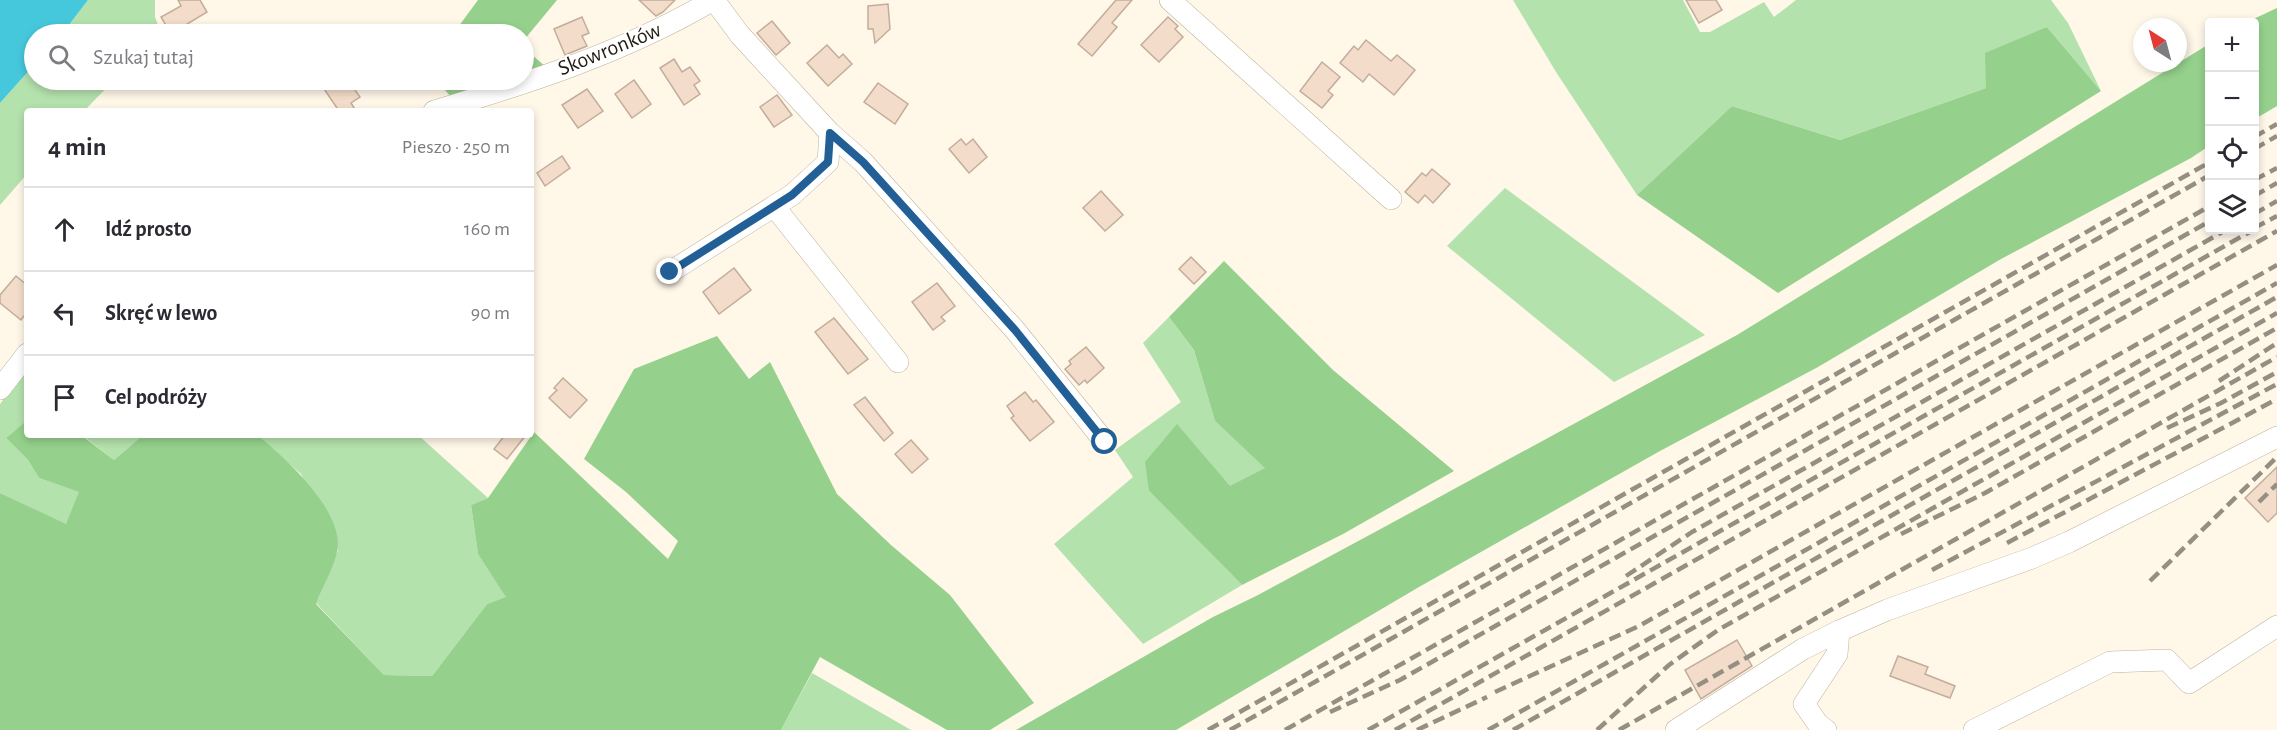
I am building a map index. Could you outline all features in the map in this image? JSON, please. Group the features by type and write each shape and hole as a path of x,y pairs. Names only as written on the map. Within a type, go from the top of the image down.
{"street":[{"name":"Skowronków","path":"534,78 624,46 714,0"},
{"path":"714,0 740,35 830,133 863,162 1015,330 1105,442"},
{"path":"1170,0 1391,199"},
{"name":"Skowronków","path":"444,108 501,90"},
{"path":"670,272 792,195 828,162 830,133"},
{"path":"776,205 781,215 898,362"},
{"path":"0,389 24,358"},
{"path":"1676,730 1803,649 1839,631 1887,610 2060,546 2277,437"},
{"path":"1974,730 2110,662 2167,660 2189,682 2277,626"},
{"path":"1826,730 1818,724 1804,704 1837,654 1839,631"}],"green space":[{"path":"88,0 155,0 155,17 158,24 70,24"},
{"path":"478,0 557,0 534,28 534,24 460,24"},
{"path":"1513,0 1683,0 1700,32 1710,32 1764,2 1774,17 1796,0 2051,0 2068,23 2101,91 2047,27 1986,88 1840,140 1732,106 1637,195 1556,72"},
{"path":"2277,8 2277,106 2259,117 2259,18 2256,18"},
{"path":"2047,27 2101,91 1778,293 1637,195 1732,106 1840,140 1986,88 1985,53"},
{"path":"2205,46 2205,149 2191,158 2001,259 1818,367 1660,451 1419,587 1176,730 1016,730 1213,617 1388,525 1737,335 2164,72 2187,72 2187,58"},
{"path":"534,57 546,67 534,71"},
{"path":"24,76 24,90 104,90 87,108 24,108 24,177 0,205 0,103"},
{"path":"445,90 480,90 453,99"},
{"path":"1505,188 1705,335 1614,382 1447,246"},
{"path":"1224,261 1333,370 1454,471 1343,534 1242,585 1149,491 1145,462 1177,424 1230,486 1265,468 1215,421 1194,350 1169,317"},
{"path":"1169,317 1194,350 1215,421 1266,468 1230,487 1149,491 1242,585 1143,644 1054,544 1133,477 1115,450 1181,402 1143,343"},
{"path":"717,336 749,379 770,362 837,494 891,545 950,595 1034,703 990,730 947,730 820,657 781,730 0,730 0,493 66,524 79,492 39,478 28,460 6,438 24,423 24,438 85,438 114,460 140,438 261,438 283,457 311,487 332,520 337,537 337,552 316,604 384,675 432,676 487,604 506,597 478,554 471,505 488,498 530,438 534,438 534,432 668,559 678,541 626,492 584,459 634,369"},
{"path":"24,373 24,423 6,438 28,460 39,478 80,492 66,525 0,493 0,404"},
{"path":"86,438 140,438 114,460"},
{"path":"260,438 421,438 488,498 471,505 478,554 507,597 487,604 432,676 384,675 316,603 338,550 301,474"},
{"path":"812,673 911,730 781,730"}],"water":[{"path":"0,0 88,0 70,24 24,24 24,76 0,103"}],"building":[{"path":"178,0 200,0 207,12 187,24 165,24 161,17 181,6"},
{"path":"639,0 675,0 656,16"},
{"path":"1116,0 1132,0 1112,23 1117,27 1092,56 1078,44"},
{"path":"1686,0 1716,0 1722,10 1699,23"},
{"path":"888,4 890,29 875,43 873,29 868,29 868,6"},
{"path":"582,17 589,33 582,36 587,46 565,55 554,29"},
{"path":"1168,17 1178,26 1175,29 1183,37 1159,62 1141,45"},
{"path":"772,21 790,43 776,55 757,33"},
{"path":"1366,40 1391,61 1397,55 1415,70 1394,95 1369,74 1363,82 1340,63 1354,46 1358,50"},
{"path":"827,45 839,58 843,54 852,64 828,86 807,63"},
{"path":"674,59 682,72 690,67 700,81 694,85 700,94 684,105 660,68"},
{"path":"1322,62 1340,77 1328,91 1333,95 1322,108 1300,91"},
{"path":"634,80 651,104 632,118 615,94"},
{"path":"878,83 908,104 895,124 864,102"},
{"path":"587,89 603,111 578,128 562,105"},
{"path":"325,90 355,90 360,97 351,103 354,108 337,108"},
{"path":"777,95 792,115 774,127 760,107"},
{"path":"961,139 966,145 973,139 987,157 969,173 949,149"},
{"path":"562,156 570,168 545,186 537,173"},
{"path":"1432,169 1450,184 1433,203 1425,195 1418,203 1405,192 1422,173 1426,176"},
{"path":"1101,191 1123,215 1105,231 1083,208"},
{"path":"1191,257 1206,272 1194,284 1179,269"},
{"path":"734,268 751,290 719,314 703,292"},
{"path":"16,276 24,283 24,316 21,320 0,303 0,295"},
{"path":"937,283 955,306 941,317 945,321 933,330 912,302"},
{"path":"834,318 868,359 848,374 815,332"},
{"path":"1086,347 1104,368 1087,383 1085,380 1079,385 1065,369 1071,364 1069,361"},
{"path":"563,378 587,400 570,418 549,398 557,390 554,388"},
{"path":"1025,392 1033,402 1036,400 1054,422 1030,441 1011,418 1014,416 1007,406"},
{"path":"865,397 893,433 884,441 854,405"},
{"path":"503,438 524,438 507,459 494,449"},
{"path":"911,440 928,459 912,473 895,454"},
{"path":"2277,467 2277,513 2268,522 2245,498"},
{"path":"1737,640 1752,666 1701,699 1685,670"},
{"path":"1898,656 1928,667 1925,674 1955,686 1950,698 1890,676"}],"railway":[{"path":"2259,134 2277,124"},
{"path":"2259,146 2277,136"},
{"path":"1208,730 2205,165"},
{"path":"2259,177 2277,168"},
{"path":"1230,730 2205,178"},
{"path":"2259,193 2277,183"},
{"path":"2259,211 2277,201"},
{"path":"1285,730 2205,209"},
{"path":"2259,225 2277,216"},
{"path":"1330,712 1400,680 2205,224"},
{"path":"1395,730 2277,231"},
{"path":"1626,576 1692,532 2219,234"},
{"path":"1368,730 2246,234"},
{"path":"1495,692 1639,626 2277,265"},
{"path":"1488,730 2277,283"},
{"path":"1513,730 2277,297"},
{"path":"1597,730 1669,665 1718,630 2277,313"},
{"path":"1901,534 1985,493 2277,328"},
{"path":"2219,381 2277,343"},
{"path":"1619,730 2277,357"},
{"path":"2167,428 2221,403 2277,372"},
{"path":"1932,570 2277,384"},
{"path":"2007,543 2277,399"},
{"path":"2150,581 2277,457"},
{"path":"2259,502 2277,484"},
{"path":"1417,730 1487,697"}],"route":[{"path":"670,272 792,195 828,162 830,133 863,162 1015,330 1105,442"}]}
